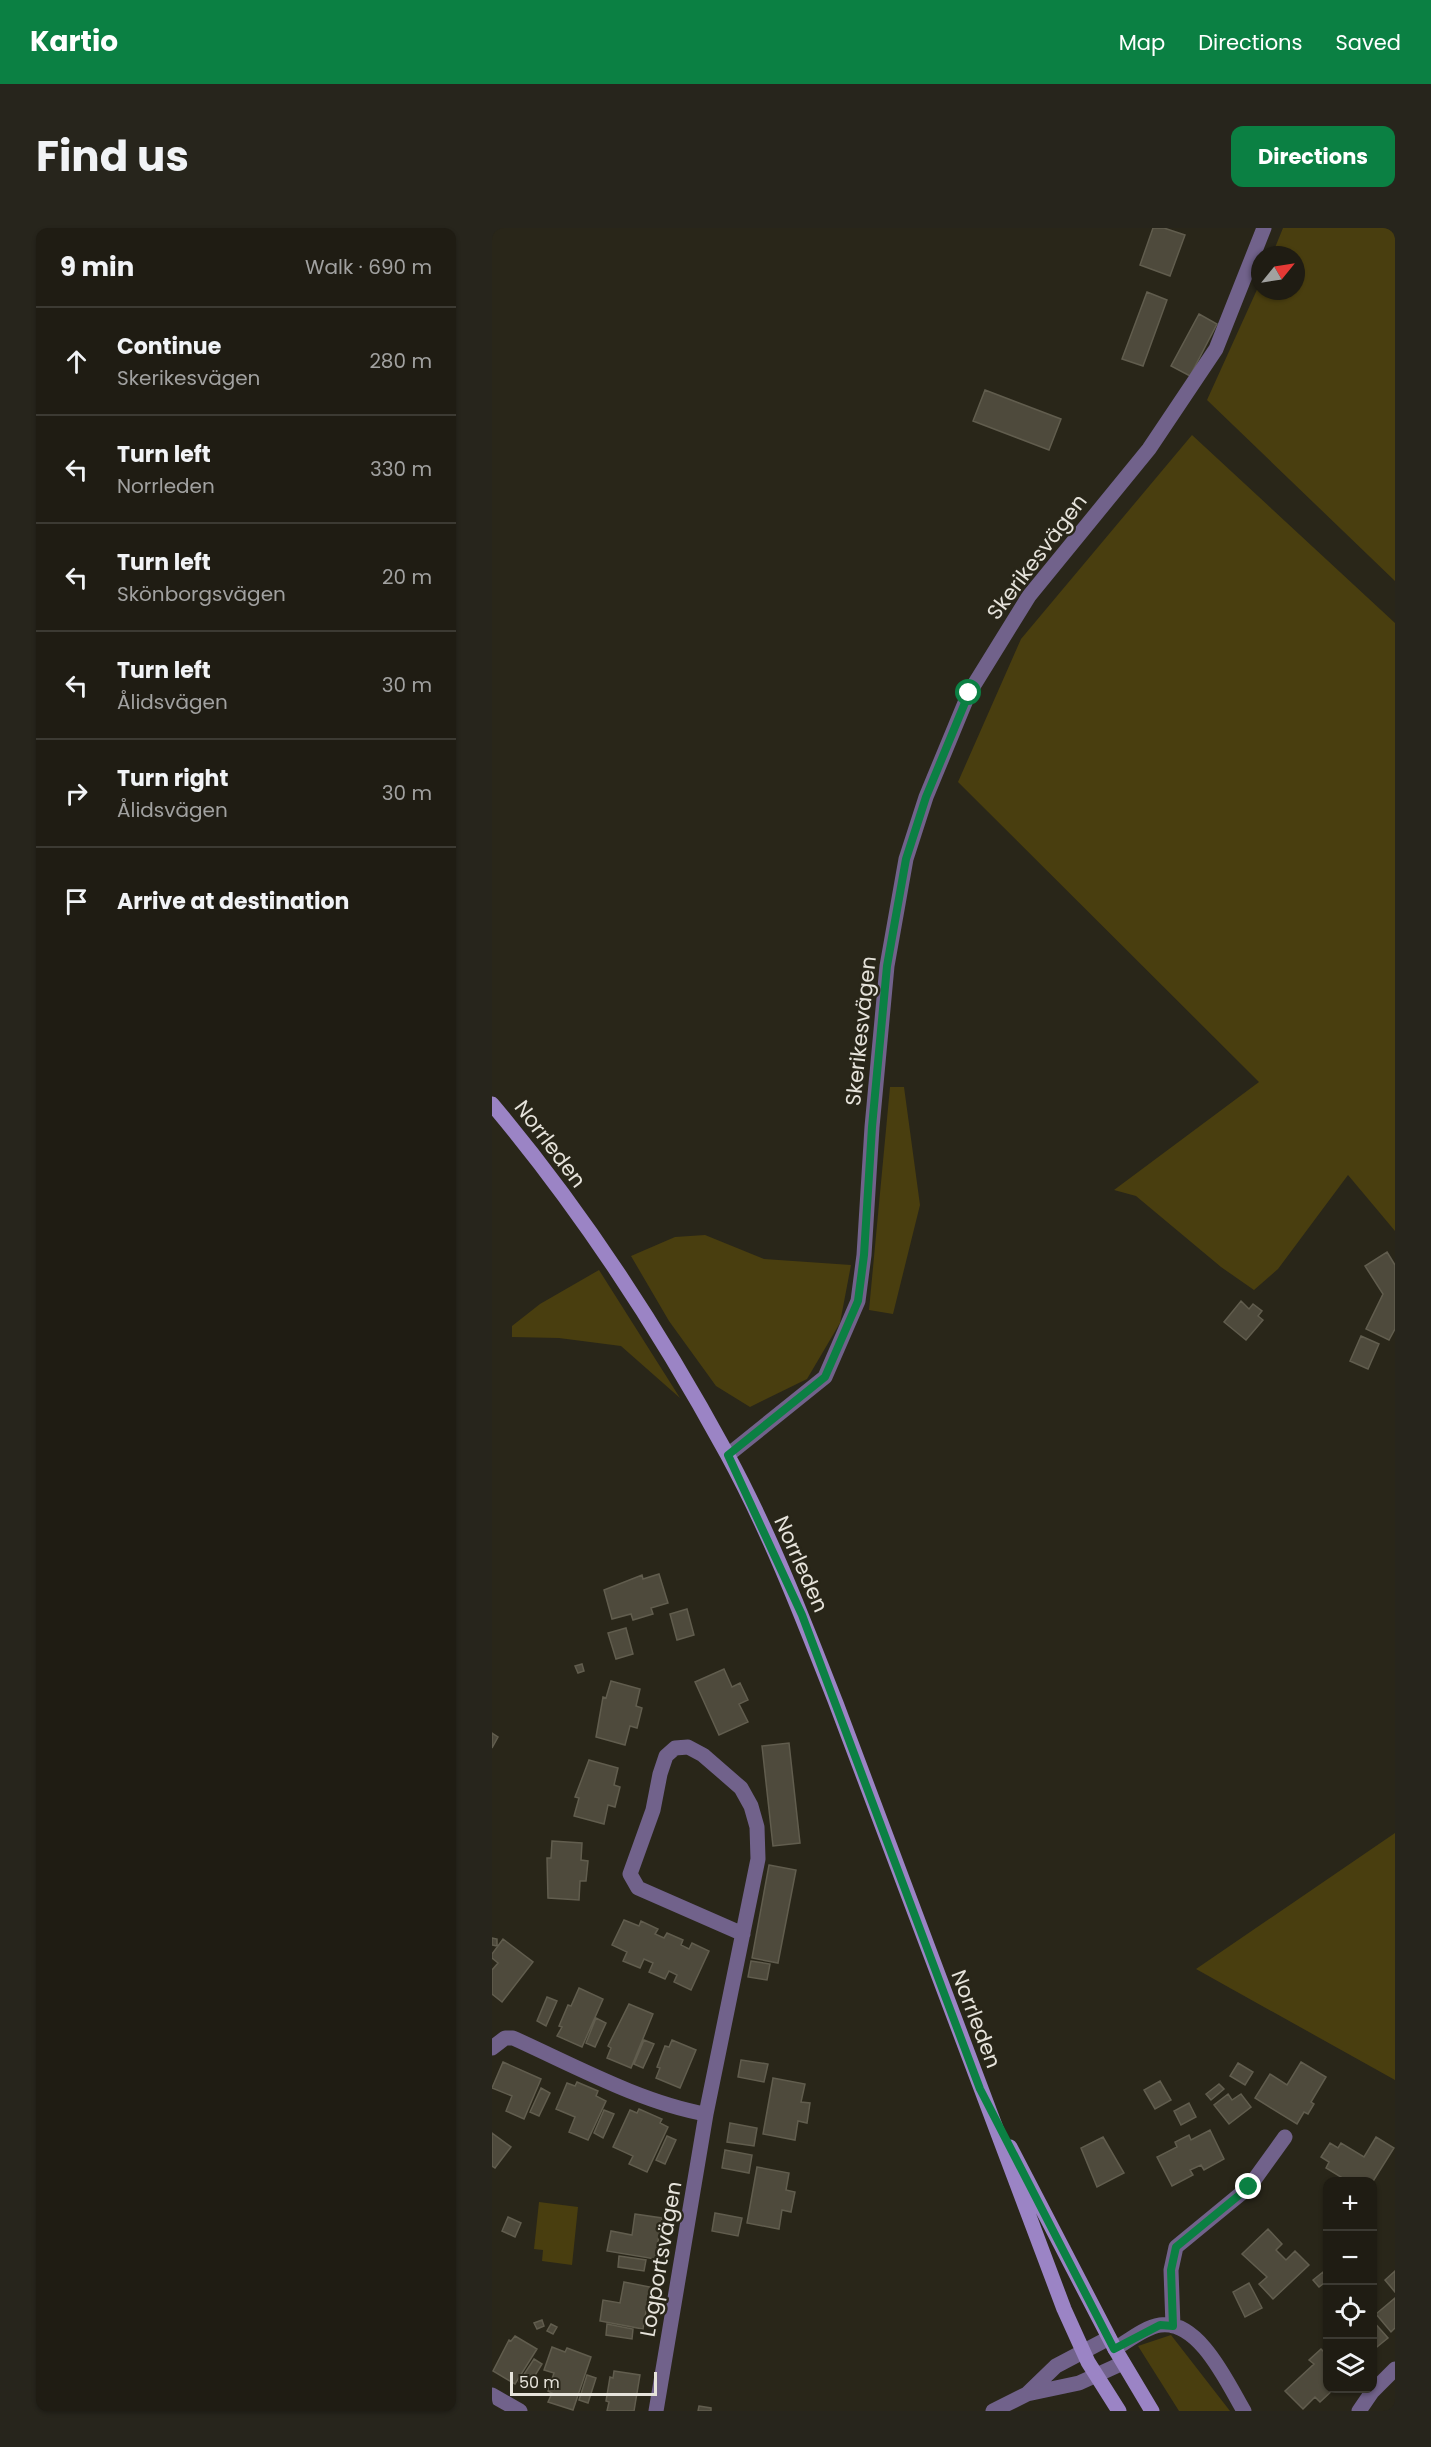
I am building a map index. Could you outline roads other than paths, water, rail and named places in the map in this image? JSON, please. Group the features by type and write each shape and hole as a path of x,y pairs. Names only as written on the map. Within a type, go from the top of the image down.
{"main road":[{"name":"Norrleden","path":"492,1104 545,1170 605,1257 675,1364 728,1455 802,1615 1038,2245 1083,2351 1119,2411"},
{"name":"Norrleden","path":"980,2089 1112,2343 1152,2411"}],"street":[{"name":"Skerikesvägen","path":"728,1455 825,1377 858,1301 889,955 906,859 926,797 957,720 974,684 1029,596 1149,449 1216,349 1264,228"},
{"name":"Logportsvägen","path":"656,2411 706,2114 743,1934 758,1859 757,1827 751,1806 741,1788 725,1772 688,1746 675,1748 666,1756 653,1810 630,1874 638,1888 743,1934"},
{"path":"492,2048 505,2038 513,2038 638,2092 684,2110 706,2114"},
{"path":"1173,2326 1171,2270 1176,2247 1249,2187 1285,2137"},
{"path":"1027,2394 1056,2366 1083,2351 1160,2325 1173,2326 1187,2330 1207,2349 1244,2411"},
{"path":"993,2411 1027,2394 1079,2383 1123,2363"},
{"path":"1359,2411 1372,2392 1395,2369"},
{"path":"492,2395 520,2411"}]}
